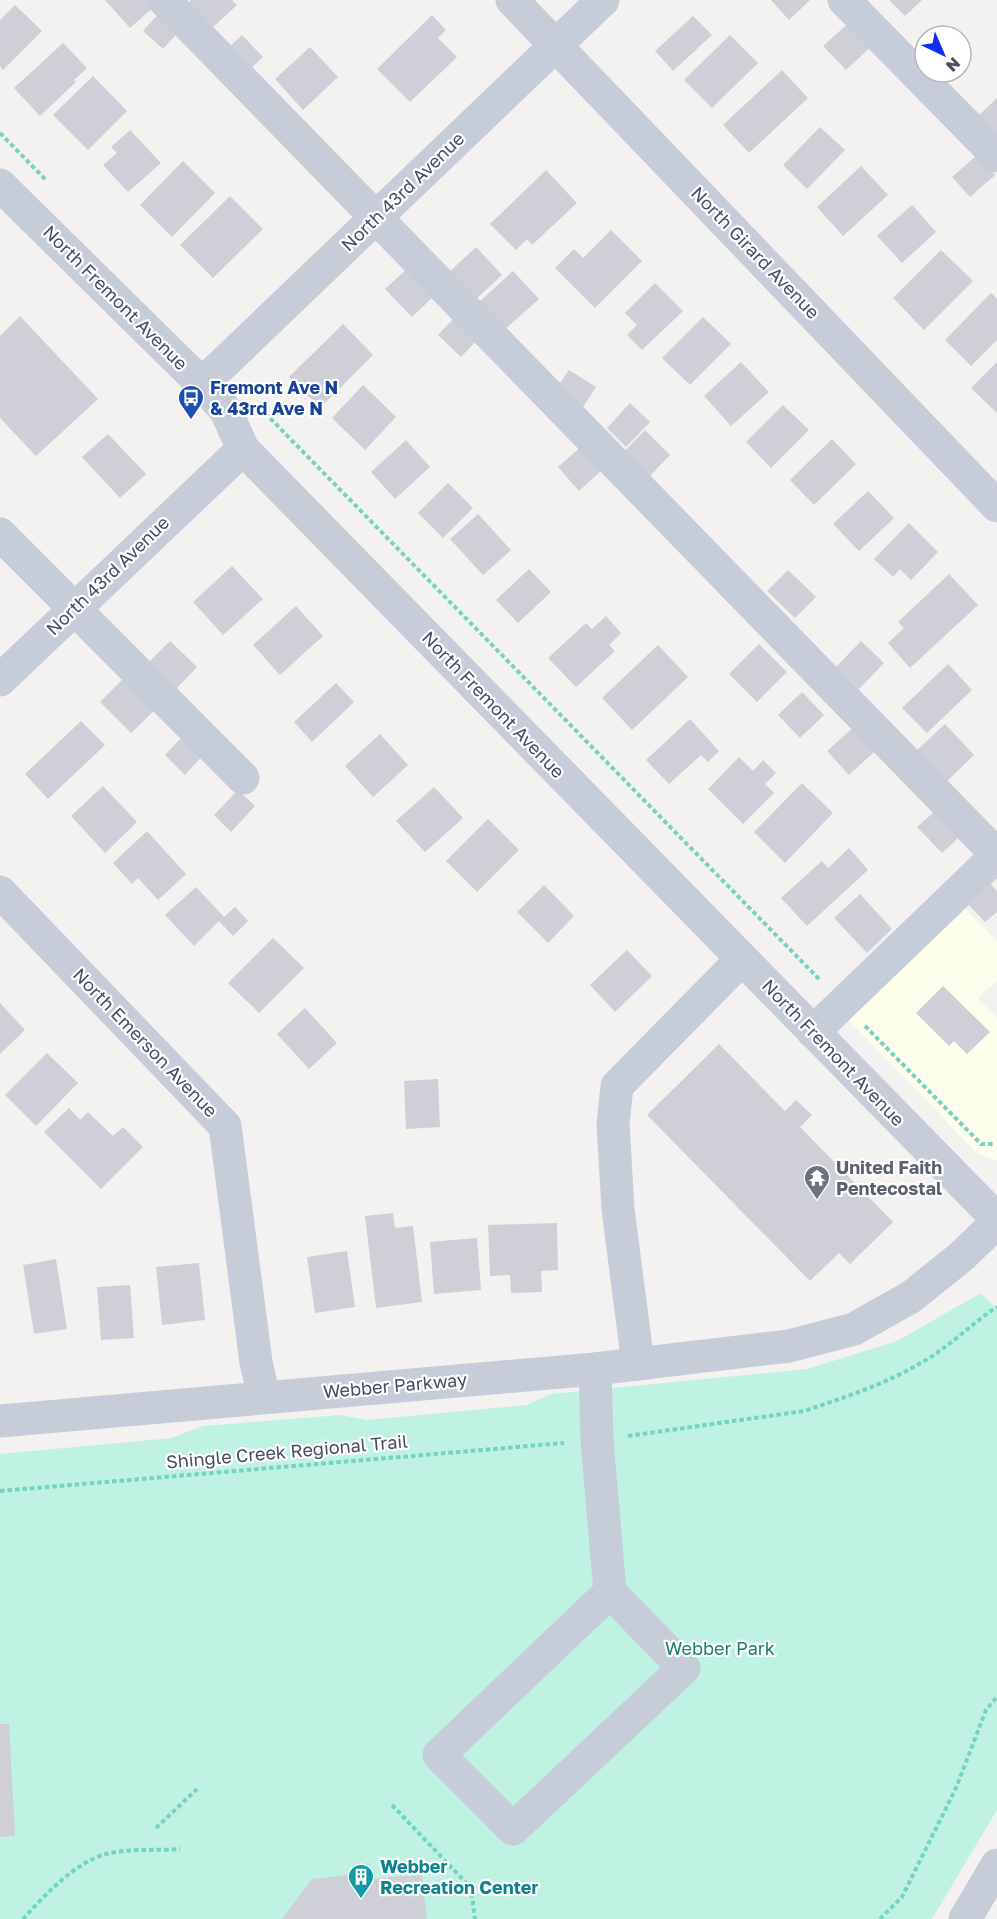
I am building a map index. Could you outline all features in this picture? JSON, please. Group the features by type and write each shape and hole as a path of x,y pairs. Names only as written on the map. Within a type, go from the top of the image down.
{"street":[{"path":"164,0 997,855 813,1032"},
{"name":"North Girard Avenue","path":"512,0 997,506"},
{"name":"North 43rd Avenue","path":"202,384 603,0"},
{"path":"844,0 997,156"},
{"name":"North Fremont Avenue","path":"0,185 202,384 226,411 243,448 997,1221"},
{"name":"North 43rd Avenue","path":"0,680 243,448"},
{"path":"0,534 243,778"},
{"name":"North Emerson Avenue","path":"0,892 225,1126 256,1362 264,1397"},
{"path":"638,1364 618,1209 613,1124 616,1086 742,959"},
{"name":"Webber Parkway","path":"0,1421 595,1369 789,1347 854,1329 911,1298 962,1256 997,1221"},
{"path":"595,1369 597,1440 610,1592 684,1668 513,1829 439,1755 610,1592"},
{"path":"965,1919 997,1865"}],"path":[{"path":"262,410 981,1144 993,1144"},
{"path":"616,1438 804,1411 871,1388 921,1363 997,1307"},
{"name":"Shingle Creek Regional Trail","path":"0,1491 576,1442"},
{"path":"880,1919 902,1897 956,1788 986,1710 997,1696"},
{"path":"156,1828 197,1789"},
{"path":"392,1805 471,1888 475,1919"},
{"path":"23,1919 40,1901 82,1865 107,1854 180,1849"}],"shaded area":[{"path":"942,886 997,941 997,981 978,998 997,1018 997,1161 977,1153 826,997"}],"green space":[{"name":"Webber Park","path":"981,1293 997,1309 997,1810 932,1919 0,1919 0,1454 171,1438 203,1426 341,1415 367,1420 527,1405 551,1394 807,1369 897,1341"}],"building":[{"path":"105,0 153,0 157,4 130,28"},
{"path":"191,0 232,0 237,5 210,30 186,5"},
{"path":"771,0 810,0 789,20"},
{"path":"889,0 922,0 905,16"},
{"path":"15,5 42,31 3,70 0,66 0,20"},
{"path":"164,8 183,27 163,49 143,31"},
{"path":"432,15 446,30 438,38 457,57 410,102 377,69"},
{"path":"693,16 712,35 673,71 655,51"},
{"path":"853,19 875,43 846,70 823,46"},
{"path":"242,35 263,57 247,72 226,50"},
{"path":"730,35 758,63 712,108 684,80"},
{"path":"63,43 87,68 74,80 76,82 40,116 14,88"},
{"path":"310,47 338,77 303,110 275,79"},
{"path":"782,70 808,98 749,153 723,125"},
{"path":"93,76 127,111 88,150 53,115"},
{"path":"997,98 997,138 976,118"},
{"path":"820,127 845,150 807,189 783,165"},
{"path":"130,130 161,163 128,192 103,165 117,153 111,147"},
{"path":"977,155 995,175 970,197 952,177"},
{"path":"183,161 215,193 172,237 140,205"},
{"path":"861,166 888,195 843,236 817,207"},
{"path":"546,170 577,203 532,245 527,239 516,250 490,224"},
{"path":"230,196 263,229 213,278 180,245"},
{"path":"912,205 936,232 902,263 877,236"},
{"path":"611,230 642,261 595,308 555,268 574,249 583,258"},
{"path":"476,247 502,275 472,303 446,275"},
{"path":"941,250 973,281 924,330 893,298"},
{"path":"409,267 435,295 412,317 385,289"},
{"path":"513,271 539,299 503,331 478,303"},
{"path":"655,283 683,311 642,350 627,335 637,325 625,313"},
{"path":"991,293 997,299 997,340 971,366 945,340"},
{"path":"20,316 98,399 36,456 0,418 0,336"},
{"path":"455,317 478,339 461,357 438,335"},
{"path":"703,317 731,344 690,385 662,358"},
{"path":"343,324 373,355 320,408 289,377"},
{"path":"741,362 769,392 731,426 704,396"},
{"path":"997,362 997,413 971,388"},
{"path":"569,370 596,387 583,407 556,389"},
{"path":"363,385 396,417 365,450 332,418"},
{"path":"630,403 650,422 626,447 607,428"},
{"path":"783,405 809,430 771,468 746,442"},
{"path":"645,430 670,455 647,479 622,454"},
{"path":"108,434 146,474 120,498 82,457"},
{"path":"832,439 856,464 814,505 790,480"},
{"path":"406,440 430,467 395,499 371,472"},
{"path":"582,446 603,469 579,491 558,467"},
{"path":"448,483 473,508 443,538 418,513"},
{"path":"868,491 894,518 859,551 833,524"},
{"path":"478,514 511,550 483,575 450,539"},
{"path":"909,523 938,552 911,580 900,569 893,577 874,559"},
{"path":"232,566 263,599 223,635 193,602"},
{"path":"529,569 551,592 518,623 496,600"},
{"path":"788,570 816,597 795,618 767,591"},
{"path":"949,574 978,605 910,668 888,643 904,628 898,622"},
{"path":"296,606 323,636 280,675 253,645"},
{"path":"606,616 621,633 609,645 615,651 576,687 548,658 586,623 592,629"},
{"path":"170,641 197,667 175,690 148,663"},
{"path":"861,641 884,663 859,689 836,667"},
{"path":"759,644 787,672 757,702 729,674"},
{"path":"658,645 688,677 632,730 602,698"},
{"path":"948,664 972,690 927,733 902,708"},
{"path":"127,675 158,707 131,733 100,702"},
{"path":"336,683 354,702 312,742 294,722"},
{"path":"802,692 824,715 800,738 778,715"},
{"path":"690,719 719,751 708,762 701,755 669,784 646,760"},
{"path":"81,721 105,745 48,799 25,774"},
{"path":"945,724 974,755 944,784 914,753"},
{"path":"854,727 875,751 849,775 827,751"},
{"path":"380,734 408,765 373,797 345,766"},
{"path":"184,735 204,754 185,775 165,755"},
{"path":"739,757 753,771 763,760 776,773 765,784 774,793 743,824 708,789"},
{"path":"802,783 833,813 785,863 754,832"},
{"path":"103,786 137,822 105,853 71,816"},
{"path":"434,787 463,818 425,852 396,821"},
{"path":"238,790 255,806 231,832 214,815"},
{"path":"934,812 958,838 942,853 917,827"},
{"path":"488,819 519,850 477,892 446,861"},
{"path":"147,831 186,874 158,900 138,878 132,884 113,863"},
{"path":"849,848 868,870 807,926 781,898 822,861 828,868"},
{"path":"986,879 997,891 997,912 985,922 964,900"},
{"path":"544,885 574,916 548,943 517,912"},
{"path":"196,887 224,917 235,907 248,921 233,936 219,921 194,946 165,915"},
{"path":"860,894 892,929 867,953 834,918"},
{"path":"273,938 304,968 259,1013 228,983"},
{"path":"627,950 652,976 615,1012 590,985"},
{"path":"943,986 990,1032 967,1054 954,1041 949,1046 916,1013"},
{"path":"0,1003 25,1030 0,1054"},
{"path":"305,1008 337,1043 309,1069 277,1034"},
{"path":"719,1044 785,1111 796,1100 812,1115 800,1127 893,1222 850,1264 839,1253 810,1281 647,1115"},
{"path":"47,1053 78,1083 36,1126 5,1095"},
{"path":"438,1079 440,1127 406,1129 404,1081"},
{"path":"69,1108 80,1120 88,1112 113,1136 123,1127 143,1147 101,1189 44,1132"},
{"path":"393,1213 395,1228 413,1226 422,1302 376,1308 365,1216"},
{"path":"557,1223 558,1270 541,1271 542,1292 511,1293 510,1275 490,1276 488,1225"},
{"path":"477,1238 481,1290 434,1294 430,1242"},
{"path":"347,1251 355,1307 315,1313 307,1257"},
{"path":"56,1259 67,1329 34,1334 23,1265"},
{"path":"199,1263 205,1320 162,1325 156,1267"},
{"path":"130,1285 134,1338 101,1340 97,1287"},
{"path":"0,1724 9,1724 15,1836 0,1837"},
{"name":"Webber Recreation Center","path":"359,1874 359,1880 422,1874 427,1919 282,1919 312,1879"}],"place":[{"name":"Fremont Ave N & 43rd Ave N","path":"191,421"},
{"name":"United Faith Pentecostal","path":"817,1201"},
{"name":"Webber Recreation Center","path":"361,1900"}]}
